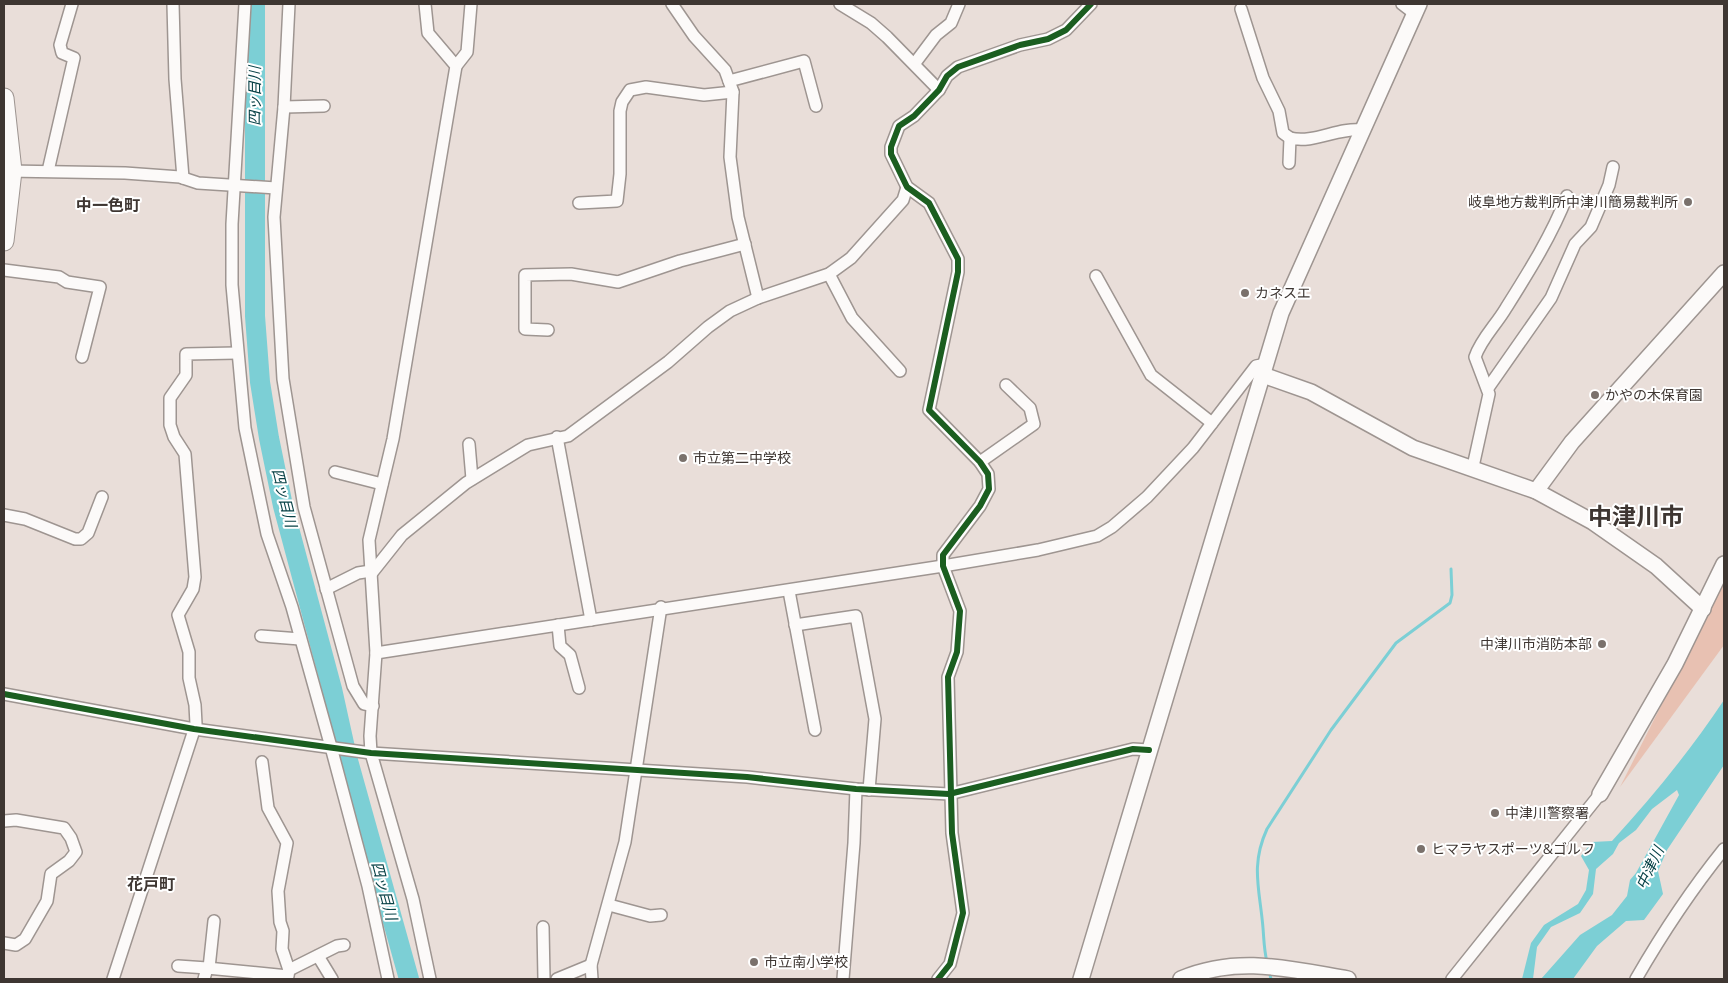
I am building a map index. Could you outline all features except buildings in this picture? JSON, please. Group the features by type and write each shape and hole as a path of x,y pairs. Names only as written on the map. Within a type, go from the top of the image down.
{"main road":[{"path":"4,98 8,171 4,241"}],"street":[{"path":"48,171 74,58 62,53 60,46 72,4"},
{"path":"174,4 175,79 183,178"},
{"path":"245,4 234,186 232,285 244,428 267,534 292,607 331,747 368,886 388,979"},
{"path":"289,4 284,107 274,217 283,379 304,506 326,589 353,686 364,704 373,706"},
{"path":"426,4 428,33 456,66"},
{"path":"430,979 412,899 371,753 370,736 376,653 369,540 393,438 456,66 467,52 471,4"},
{"path":"672,4 694,36 725,70 731,87 730,157 744,244 758,298"},
{"path":"840,4 871,23 915,63 939,90"},
{"path":"915,63 936,35 951,23 959,4"},
{"path":"938,979 950,964 963,913 952,833 949,794 948,677 956,652 960,611 943,566 943,555 980,506 989,489 988,474 980,462 929,410 958,272 958,259 929,204 907,187 891,154 891,147 899,126 914,116 939,90 947,76 958,67 1020,45 1048,39 1066,30 1091,4"},
{"path":"1081,979 1281,313 1417,9 1402,4"},
{"path":"1241,8 1263,78 1279,111 1283,133 1290,138 1299,140 1352,129 1362,130"},
{"path":"580,204 616,200 620,174 620,111 622,102 630,90 646,87 704,95 804,60 816,106"},
{"path":"284,107 324,106"},
{"path":"1289,163 1290,138"},
{"path":"1488,388 1551,298 1575,244 1591,227 1608,185 1613,167"},
{"path":"8,171 125,173 183,178 198,183 276,188"},
{"path":"326,589 358,573 371,572 402,535 472,480 528,445 568,436 668,362 708,327 730,312 758,298 829,274 858,251 903,200 907,187"},
{"path":"1474,462 1489,400 1488,388 1475,362 1478,348 1505,309 1560,215 1567,196"},
{"path":"548,330 526,329 525,275 571,274 618,282 680,261 744,244"},
{"path":"4,270 59,278 67,282 100,287 82,357"},
{"path":"1536,491 1572,442 1724,273"},
{"path":"829,274 852,318 900,371"},
{"path":"1096,276 1151,375 1212,423"},
{"path":"113,979 196,724 196,705 189,678 190,652 178,615 193,589 195,577 190,498 185,454 174,437 170,425 170,398 186,375 186,354 237,353"},
{"path":"376,653 591,620 661,607 789,591 1038,550 1097,536 1112,527 1147,497 1193,448 1256,366 1311,392 1412,448 1536,491 1593,522 1656,566 1703,609"},
{"path":"980,462 1034,424 1030,408 1006,384"},
{"path":"557,437 591,620"},
{"path":"469,444 472,480"},
{"path":"335,472 382,484"},
{"path":"4,516 25,519 75,539 81,539 88,533 102,498"},
{"path":"1452,979 1600,794 1703,609 1724,564"},
{"path":"789,591 815,730"},
{"path":"592,979 592,965 625,842 661,607"},
{"path":"795,625 856,616 875,719 869,790"},
{"path":"558,625 560,646 570,655 579,688"},
{"path":"262,636 300,639"},
{"path":"4,694 194,729 371,753 747,777 856,789 949,794 1133,749 1149,750"},
{"path":"178,966 206,972 288,976 289,970 282,949 283,932 280,922 278,891 287,843 268,808 262,762"},
{"path":"843,979 854,843 856,789"},
{"path":"4,821 16,820 64,828 71,838 76,852 69,861 51,874 47,901 25,939 16,945 4,943"},
{"path":"1636,979 1661,936 1724,849"},
{"path":"609,905 650,916 662,915"},
{"path":"206,972 214,921"},
{"path":"543,927 544,979"},
{"path":"289,970 337,946 344,945"},
{"path":"318,956 332,979"},
{"path":"557,979 592,965"},
{"path":"1181,979 1234,965 1275,967 1348,979"}],"shaded area":[{"path":"1724,581 1724,645 1620,787"}],"water":[{"name":"中津川","path":"1724,700 1724,765 1667,850 1658,871 1663,894 1644,920 1626,921 1597,946 1573,979 1541,979 1580,935 1612,915 1627,896 1630,880 1636,873 1679,795 1677,790 1652,809 1636,830 1619,843 1613,854 1596,869 1593,894 1580,913 1551,927 1537,947 1533,979 1522,979 1531,943 1544,925 1578,904 1586,890 1589,870 1581,856 1592,842 1612,841 1671,773"}],"waterway":[{"name":"四ッ目川","path":"255,4 255,316 260,382 283,506 332,689 347,757 409,979"},
{"path":"1267,962 1257,867 1262,842 1267,829 1331,730 1396,643 1450,603 1452,595 1451,569"},
{"path":"1269,971 1271,979"}],"cycle path":[{"path":"938,979 950,964 963,913 952,833 948,677 957,652 960,611 943,566 943,555 980,506 989,489 988,474 980,462 929,410 958,272 958,259 929,203 907,187 891,154 891,147 899,126 914,116 939,90 947,76 958,67 1020,45 1048,39 1066,30 1091,4"},
{"path":"4,694 194,729 371,753 747,777 856,789 949,794 1133,749 1149,750"}],"place":[{"name":"岐阜地方裁判所中津川簡易裁判所","path":"1688,202"},
{"name":"カネスエ","path":"1245,293"},
{"name":"かやの木保育園","path":"1595,395"},
{"name":"市立第二中学校","path":"683,458"},
{"name":"中津川市消防本部","path":"1602,644"},
{"name":"中津川警察署","path":"1495,813"},
{"name":"ヒマラヤスポーツ&ゴルフ","path":"1421,849"},
{"name":"市立南小学校","path":"754,962"}],"district":[{"name":"中一色町","path":"108,205"},
{"name":"中津川市","path":"1636,517"},
{"name":"花戸町","path":"151,884"}]}
